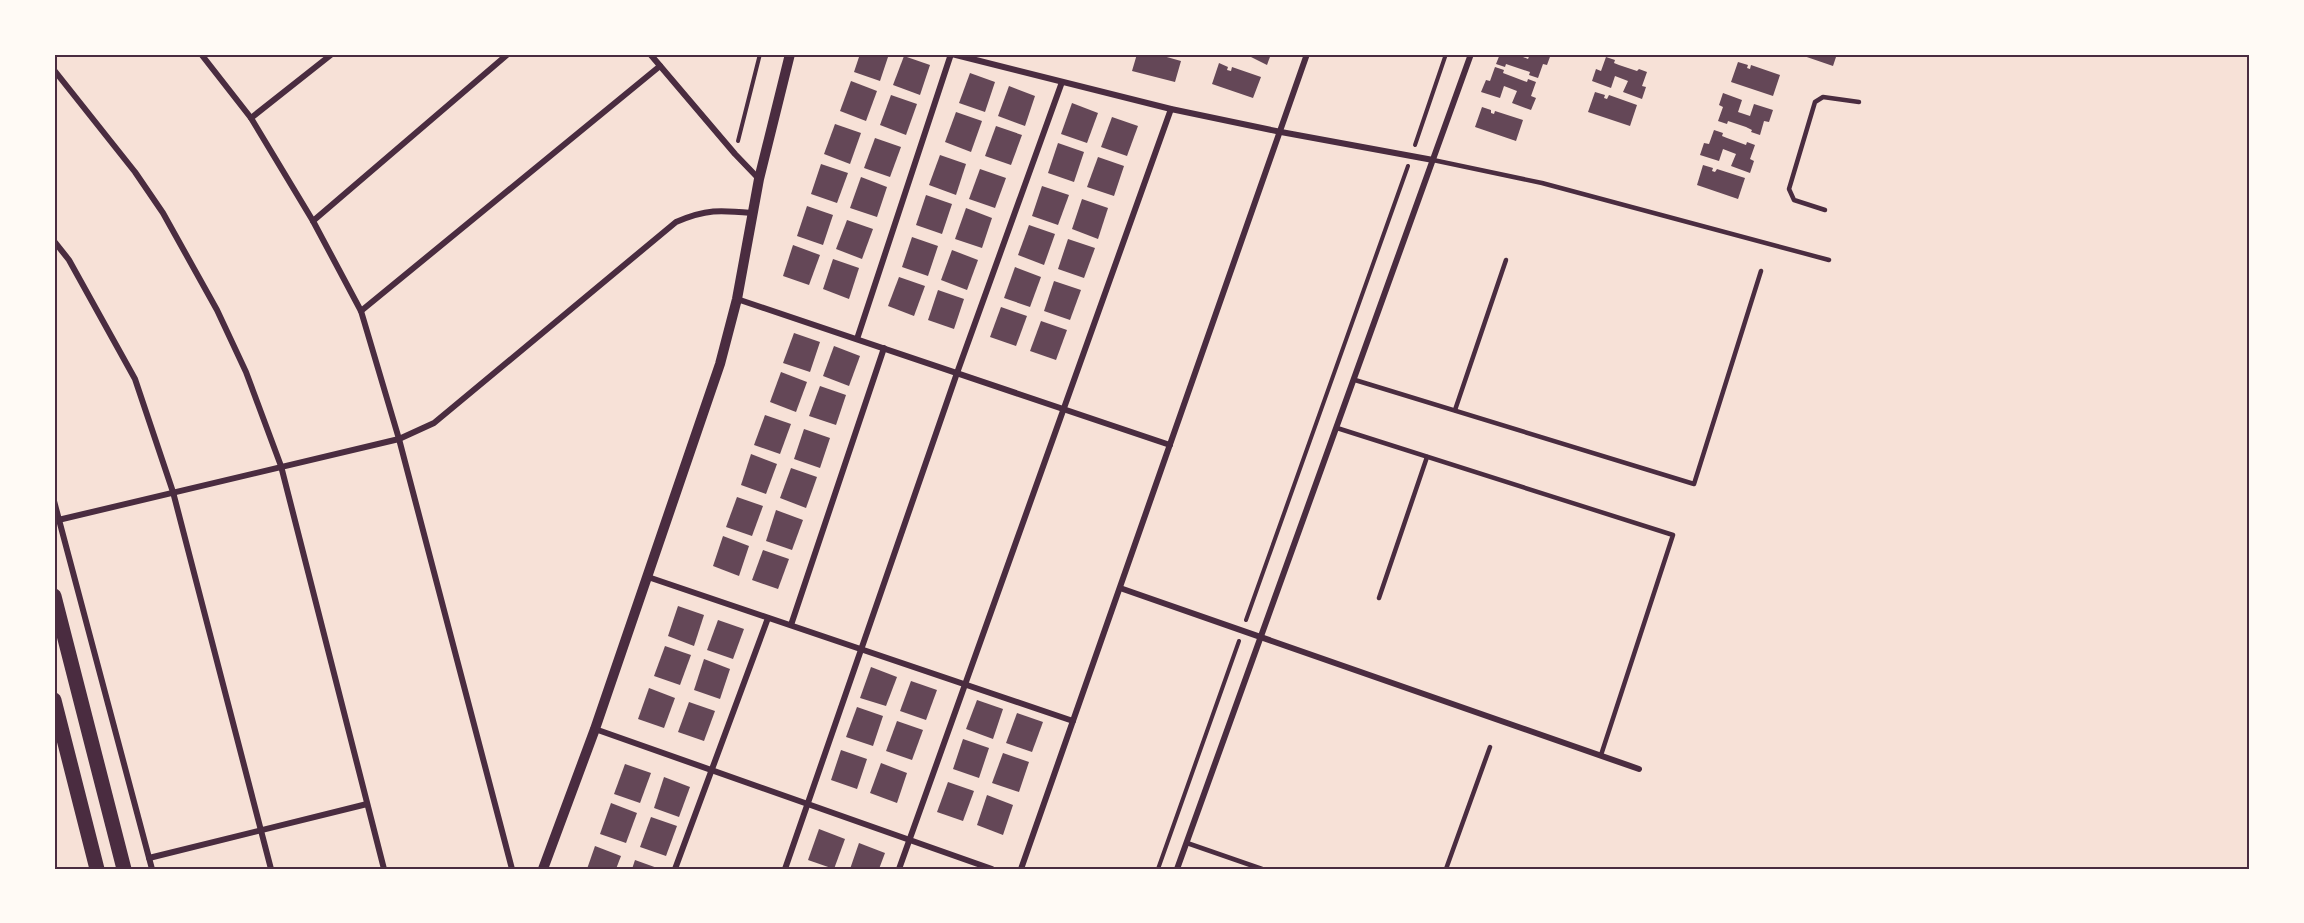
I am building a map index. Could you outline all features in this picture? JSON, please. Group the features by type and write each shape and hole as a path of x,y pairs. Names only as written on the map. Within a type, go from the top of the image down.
{"main road":[{"path":"54,596 124,869"},
{"path":"54,700 96,869"}],"street":[{"path":"201,54 251,118 313,221 361,311 399,439 512,869"},
{"path":"251,118 332,54"},
{"path":"313,221 508,54"},
{"path":"650,54 759,179"},
{"path":"543,869 596,729 720,364 737,298 759,179 790,54"},
{"path":"857,339 952,54 1171,109 1433,160"},
{"path":"1021,869 1307,54"},
{"path":"1177,869 1471,54"},
{"path":"361,311 660,66"},
{"path":"54,70 135,172 163,213 190,258 246,372 281,466 384,869"},
{"path":"785,869 957,373 1062,82"},
{"path":"899,869 1171,109"},
{"path":"57,520 399,439 434,423 676,222 698,213 720,210 752,213"},
{"path":"54,241 69,260 135,379 173,492 271,869"},
{"path":"737,298 1170,446"},
{"path":"791,626 884,348"},
{"path":"54,501 57,520 152,869"},
{"path":"648,577 1073,721"},
{"path":"1120,588 1639,769"},
{"path":"675,869 768,618"},
{"path":"596,729 992,869"},
{"path":"149,858 367,804"}],"lane":[{"path":"1825,210 1794,200 1789,189 1815,102 1823,97 1859,102"},
{"path":"1433,160 1542,183 1829,260"},
{"path":"1455,410 1506,260"},
{"path":"1355,380 1694,484 1761,271"},
{"path":"1337,428 1673,535 1601,755"},
{"path":"1379,598 1427,457"},
{"path":"1446,869 1490,747"},
{"path":"1187,843 1262,869"}],"path":[{"path":"735,154 760,54"},
{"path":"1158,869 1446,54"}],"building":[{"path":"860,54 889,54 880,81 854,72"},
{"path":"1137,54 1148,54 1147,56 1150,57 1151,54 1156,54 1181,61 1175,82 1132,71"},
{"path":"1245,54 1271,54 1267,65"},
{"path":"1500,54 1516,54 1528,59 1530,54 1551,54 1547,65 1543,64 1538,78 1529,75 1530,72 1506,64 1505,67 1496,64"},
{"path":"1798,54 1837,54 1833,66"},
{"path":"904,56 930,65 920,95 893,85"},
{"path":"1606,57 1615,60 1614,63 1619,65 1647,72 1642,86 1646,87 1642,99 1623,92 1628,81 1615,76 1611,88 1592,81 1596,69 1601,71"},
{"path":"1738,62 1748,65 1747,68 1750,69 1751,65 1780,75 1773,96 1731,82"},
{"path":"1219,63 1228,67 1227,70 1231,71 1232,67 1261,77 1253,98 1212,84"},
{"path":"1495,67 1504,70 1503,73 1527,82 1528,79 1536,82 1531,96 1536,98 1531,110 1512,103 1517,91 1504,86 1500,98 1481,92 1486,80 1490,81"},
{"path":"970,73 995,82 985,112 959,103"},
{"path":"851,81 877,91 866,121 840,111"},
{"path":"1009,86 1035,96 1025,126 998,116"},
{"path":"1595,92 1605,95 1604,98 1607,99 1609,95 1637,105 1630,126 1588,112"},
{"path":"1723,93 1742,100 1738,112 1750,116 1754,104 1773,110 1769,122 1764,121 1760,135 1728,121 1727,124 1718,121 1723,107 1719,105"},
{"path":"891,95 917,104 906,135 880,125"},
{"path":"1072,103 1098,113 1087,143 1061,134"},
{"path":"1482,107 1491,110 1494,114 1495,111 1523,120 1516,141 1475,127"},
{"path":"956,112 982,121 971,152 945,142"},
{"path":"1112,117 1138,126 1127,156 1101,147"},
{"path":"835,124 861,133 850,164 824,154"},
{"path":"996,126 1022,135 1011,165 985,156"},
{"path":"1714,130 1723,133 1722,136 1746,145 1747,142 1755,145 1750,159 1754,161 1750,173 1731,166 1736,154 1723,149 1719,161 1700,155 1704,143 1709,144"},
{"path":"875,138 901,147 890,177 864,168"},
{"path":"1058,143 1084,152 1074,182 1048,173"},
{"path":"940,155 966,164 956,195 929,185"},
{"path":"1098,157 1124,166 1114,196 1087,187"},
{"path":"821,164 848,173 837,203 811,194"},
{"path":"1703,165 1713,168 1712,171 1715,172 1717,169 1745,178 1738,199 1697,185"},
{"path":"980,169 1006,178 995,208 969,199"},
{"path":"861,177 887,187 877,217 850,208"},
{"path":"1042,186 1069,195 1058,225 1032,216"},
{"path":"926,195 952,204 942,234 916,225"},
{"path":"1082,199 1108,208 1098,239 1072,229"},
{"path":"807,206 833,215 823,245 797,236"},
{"path":"966,208 992,218 982,248 955,239"},
{"path":"847,220 873,229 862,259 836,249"},
{"path":"1029,225 1055,234 1044,265 1018,255"},
{"path":"912,237 938,246 928,276 902,267"},
{"path":"1068,239 1095,248 1084,278 1058,269"},
{"path":"793,245 820,255 809,285 783,276"},
{"path":"952,250 978,260 967,290 941,280"},
{"path":"833,259 859,268 849,299 823,289"},
{"path":"1015,267 1041,277 1030,307 1004,298"},
{"path":"899,277 925,286 914,316 888,306"},
{"path":"1054,281 1081,290 1070,320 1044,311"},
{"path":"938,290 964,299 954,329 928,320"},
{"path":"1001,307 1027,316 1016,346 990,337"},
{"path":"1041,321 1067,330 1056,360 1030,351"},
{"path":"794,333 820,342 810,372 783,363"},
{"path":"834,346 860,356 849,386 823,376"},
{"path":"781,372 807,382 796,412 770,402"},
{"path":"820,386 846,395 836,425 809,416"},
{"path":"765,415 791,424 780,454 754,445"},
{"path":"804,429 830,438 820,468 794,459"},
{"path":"751,454 777,464 766,494 741,485"},
{"path":"791,468 817,477 806,508 780,498"},
{"path":"737,497 763,506 752,536 726,527"},
{"path":"776,510 803,520 792,550 766,541"},
{"path":"723,536 749,546 739,576 713,566"},
{"path":"763,550 789,559 778,589 752,580"},
{"path":"678,606 704,615 694,646 668,636"},
{"path":"718,620 744,629 733,659 707,650"},
{"path":"665,646 691,655 680,685 654,676"},
{"path":"704,659 730,669 720,699 694,690"},
{"path":"871,667 897,677 886,706 860,698"},
{"path":"911,681 937,690 926,720 900,711"},
{"path":"649,688 675,698 664,728 638,719"},
{"path":"977,700 1003,709 993,739 966,729"},
{"path":"689,702 715,711 704,741 678,732"},
{"path":"857,707 883,716 873,746 846,737"},
{"path":"1017,713 1043,722 1032,752 1006,743"},
{"path":"897,721 923,730 912,760 886,751"},
{"path":"963,739 989,748 979,778 953,769"},
{"path":"841,750 867,759 857,789 831,780"},
{"path":"1003,753 1029,762 1019,792 992,783"},
{"path":"881,763 907,773 897,803 870,793"},
{"path":"625,764 651,773 640,803 614,794"},
{"path":"664,777 690,787 679,817 654,808"},
{"path":"948,782 974,791 963,821 937,812"},
{"path":"987,795 1013,805 1003,835 977,825"},
{"path":"611,803 637,813 626,843 600,834"},
{"path":"651,817 677,826 666,856 640,847"},
{"path":"819,829 845,839 834,869 808,860"},
{"path":"859,843 885,853 879,869 850,869"},
{"path":"595,846 621,856 616,869 587,869"},
{"path":"635,860 660,869 632,869"}]}
